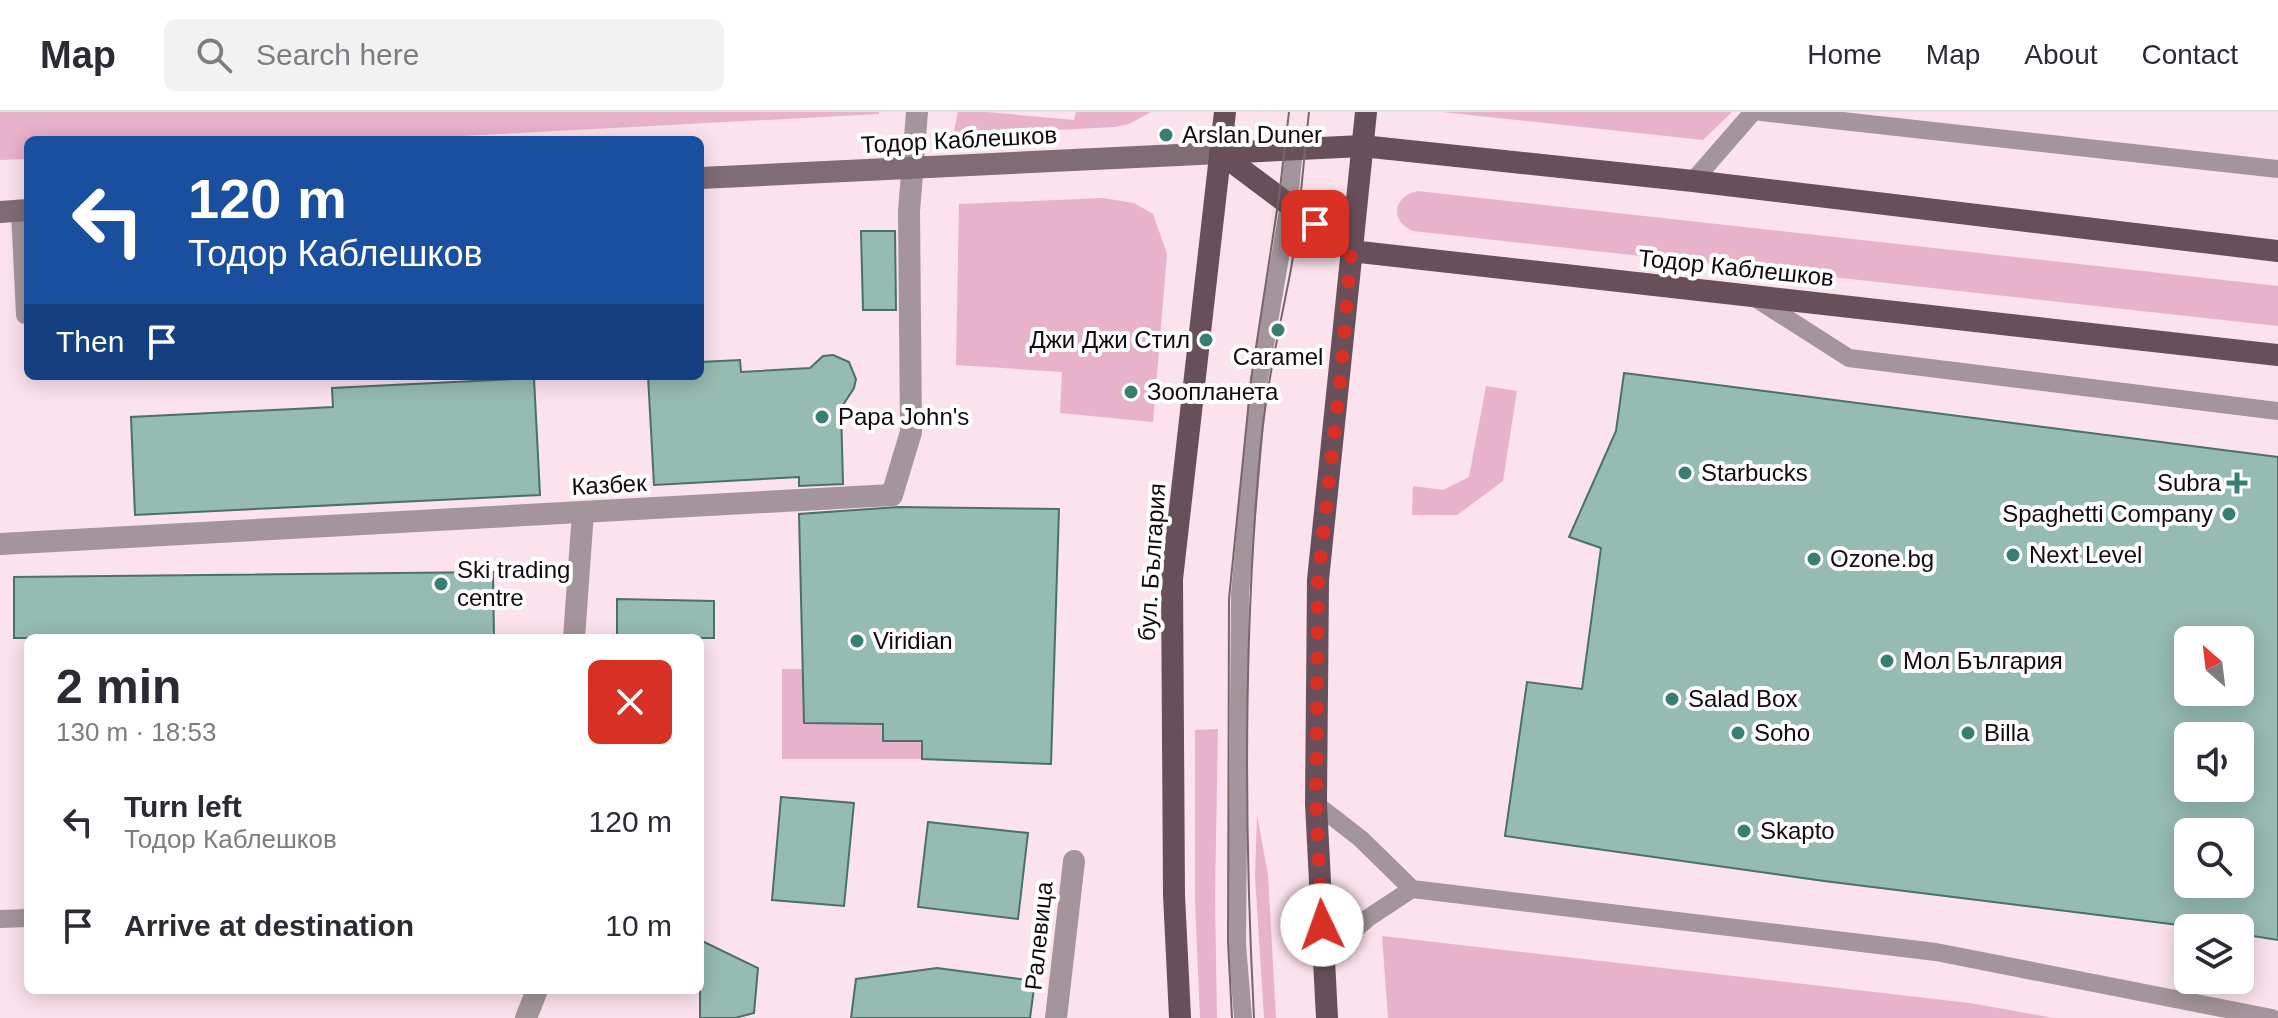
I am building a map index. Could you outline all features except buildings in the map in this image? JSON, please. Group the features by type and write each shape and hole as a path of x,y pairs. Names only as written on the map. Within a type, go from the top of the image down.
{"main road":[{"name":"бул. България","path":"1180,1018 1174,895 1172,579 1225,112"},
{"path":"1327,1018 1316,804 1318,580 1366,112"},
{"name":"Тодор Каблешков","path":"704,178 1362,146 1693,181 2278,251"},
{"path":"1220,153 1351,251"},
{"name":"Тодор Каблешков","path":"1351,251 2278,355"}],"street":[{"path":"912,168 917,112"},
{"name":"Казбек","path":"0,544 892,495 911,432 909,211 912,168"},
{"path":"574,634 583,512"},
{"name":"Ралевица","path":"1056,1018 1074,861"},
{"path":"526,1018 535,994"}],"lane":[{"path":"1693,181 1753,112"},
{"path":"1761,112 2278,169"},
{"path":"1243,1018 1237,944 1240,594 1259,380 1289,205 1294,149"},
{"path":"16,211 24,303"},
{"path":"1753,296 1849,358 2278,411"},
{"path":"1316,804 1361,839 1412,889 1936,952 2272,1018"},
{"path":"1324,955 1368,918 1412,889"},
{"path":"0,919 24,918"}],"shaded area":[{"path":"0,112 879,112 463,136 24,136 24,159 0,160"},
{"path":"958,112 1074,120 1076,112 1151,112 1129,124 1115,127 953,135"},
{"path":"1442,112 1732,112 1703,140"},
{"path":"1418,191 2278,286 2278,326 1413,231 1400,221 1397,209 1403,198"},
{"path":"1103,198 1134,203 1153,214 1167,254 1153,422 1060,413 1062,372 956,365 959,204"},
{"path":"1486,386 1517,391 1503,481 1457,515 1412,515 1413,486 1443,490 1469,477"},
{"path":"913,573 921,573 922,759 782,759 782,669 803,669 804,723 883,723 884,741 913,741"},
{"path":"1218,729 1215,896 1217,1018 1200,1018 1195,901 1195,730"},
{"path":"1257,815 1268,875 1276,1018 1264,1018 1255,876"},
{"path":"1382,936 1970,1003 2054,1018 1388,1018"}],"tram line":[{"path":"1232,1018 1228,942 1229,599 1251,380 1289,112"},
{"path":"1254,1018 1248,874 1247,730 1255,514 1264,420 1294,249 1309,112"}],"place":[{"name":"Arslan Duner","path":"1166,135"},
{"name":"Caramel","path":"1278,330"},
{"name":"Джи Джи Стил","path":"1206,340"},
{"name":"Зоопланета","path":"1131,392"},
{"name":"Papa John's","path":"822,417"},
{"name":"Starbucks","path":"1685,473"},
{"name":"Subra","path":"2237,483"},
{"name":"Spaghetti Company","path":"2229,514"},
{"name":"Next Level","path":"2013,555"},
{"name":"Ozone.bg","path":"1814,559"},
{"name":"Ski trading centre","path":"441,584"},
{"name":"Viridian","path":"857,641"},
{"name":"Мол България","path":"1887,661"},
{"name":"Salad Box","path":"1672,699"},
{"name":"Soho","path":"1738,733"},
{"name":"Billa","path":"1968,733"},
{"name":"Skapto","path":"1744,831"}],"route":[{"path":"1315,224 1351,251 1318,580 1316,804 1322,925"}]}
